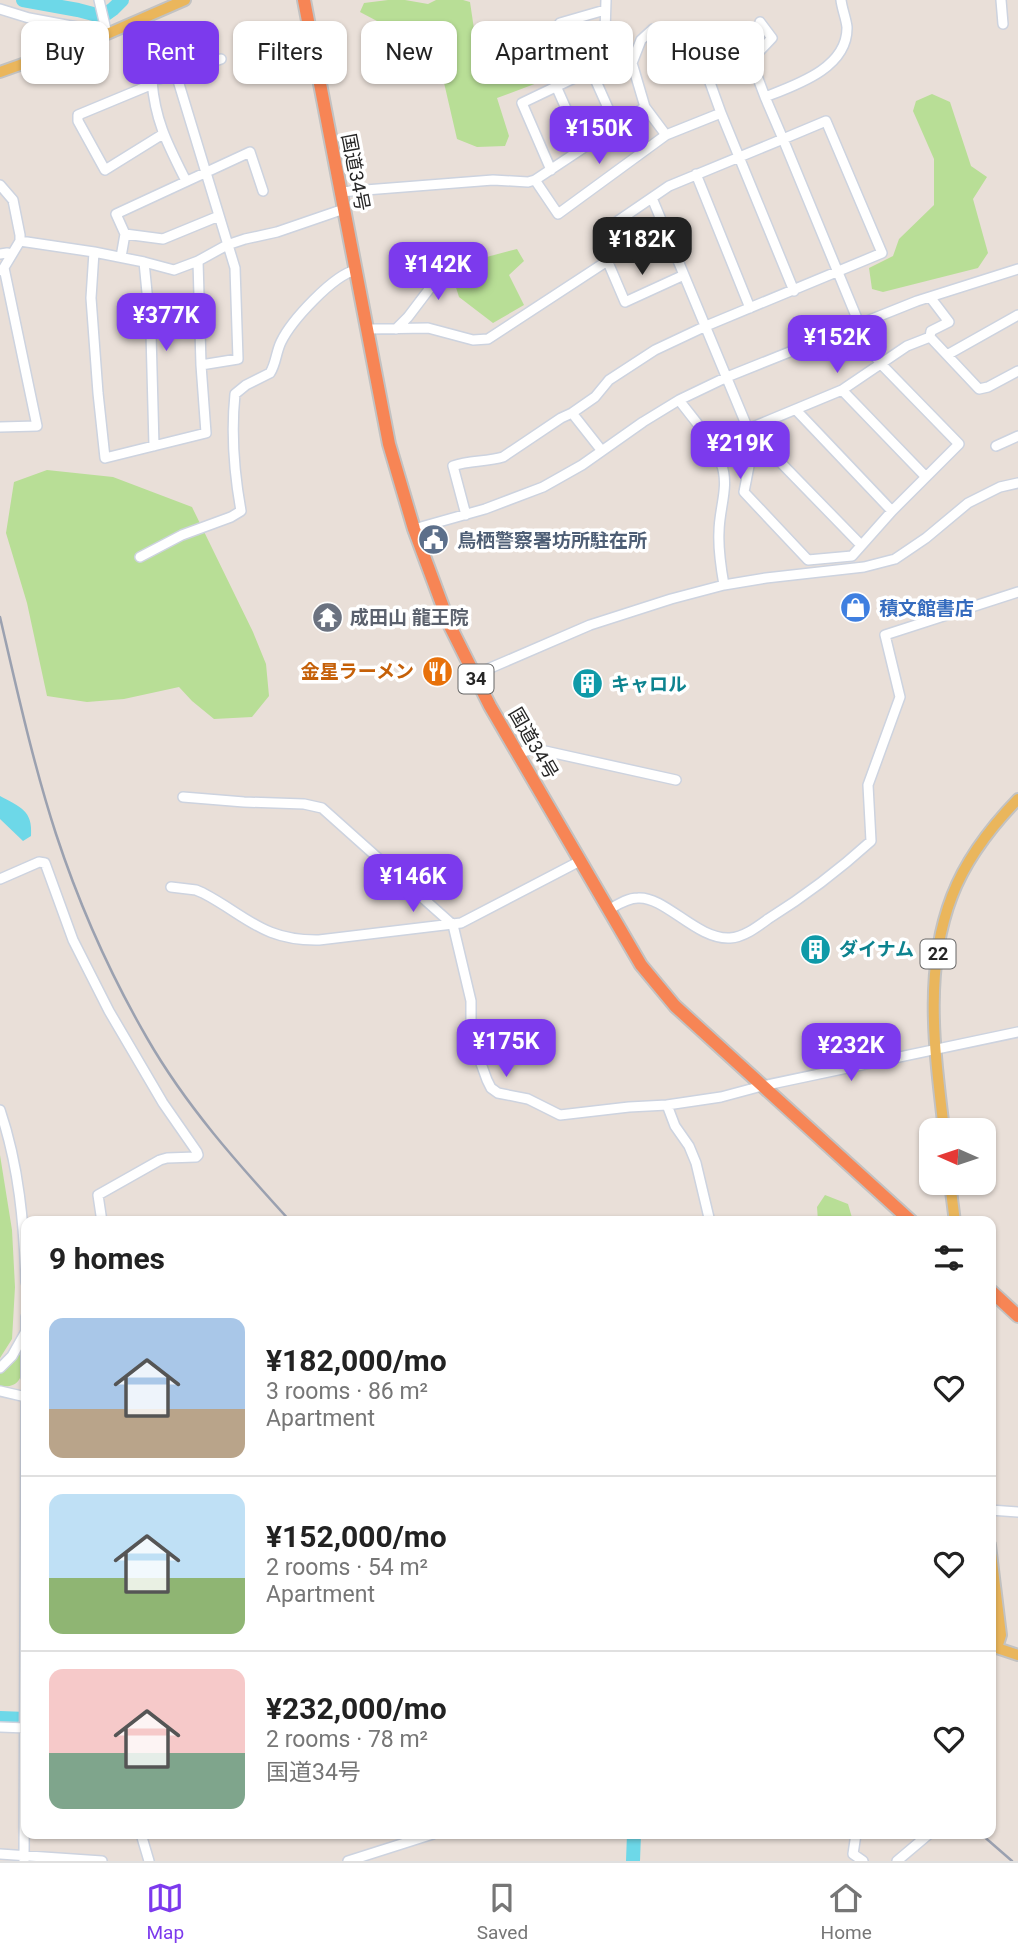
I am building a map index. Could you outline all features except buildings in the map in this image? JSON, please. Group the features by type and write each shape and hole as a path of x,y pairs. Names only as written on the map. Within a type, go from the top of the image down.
{"highway":[{"name":"国道34号","path":"303,0 389,444 414,529 450,626 517,753 641,965 675,1006 905,1216"},
{"path":"996,1296 1018,1316"}],"main road":[{"path":"109,33 185,0"},
{"path":"0,72 21,65"},
{"name":"22","path":"943,1118 933,1019 941,933 952,896 967,866 993,825 1018,799"},
{"path":"952,1195 954,1216"},
{"path":"996,1594 1001,1635 996,1645"},
{"path":"996,1650 1018,1656"}],"street":[{"path":"99,0 104,21"},
{"path":"765,97 814,76 837,55 846,38 847,24 841,0"},
{"path":"1001,0 1003,24"},
{"path":"564,21 605,5"},
{"path":"0,9 45,21"},
{"path":"764,27 772,38 764,46"},
{"path":"633,61 641,40 647,34"},
{"path":"633,67 645,107 666,135"},
{"path":"150,84 78,115 78,121 105,170 163,134"},
{"path":"152,84 154,105 163,134 186,181"},
{"path":"179,84 235,268 237,359 201,365"},
{"path":"551,170 522,103 561,84"},
{"path":"597,84 616,125"},
{"path":"711,84 794,290"},
{"path":"760,84 870,349 881,364 959,444 892,511 852,556 808,560 744,492 749,466 760,443"},
{"path":"556,86 583,147"},
{"path":"340,192 493,180 528,182 551,170 645,107"},
{"path":"535,180 558,214 666,135 721,113"},
{"path":"367,329 428,328 473,340 488,338 621,252 612,225 669,186 826,121 882,253 680,337 626,368 572,414 561,418 503,457 488,462 464,462 453,466 466,515"},
{"path":"121,257 125,234 116,214 206,171 250,152 263,191"},
{"path":"696,174 750,308"},
{"path":"0,185 13,200 20,235 20,241 2,271 37,425 0,427"},
{"path":"652,198 748,429 862,545"},
{"path":"20,241 121,257 174,271 227,245 277,232 344,209"},
{"path":"125,234 163,239 219,216"},
{"path":"94,252 91,298 105,458 206,433 198,261"},
{"path":"0,254 12,254"},
{"path":"396,328 408,317 455,254"},
{"path":"607,260 625,302 684,275"},
{"path":"144,262 151,334 154,446"},
{"path":"414,529 466,515 543,487 679,400 727,377 930,297 1018,269"},
{"path":"140,557 182,535 241,511 234,471 235,394 273,370 275,354 290,326 329,286 348,271 356,270"},
{"path":"930,297 949,322 932,331 930,337"},
{"path":"947,355 1018,315"},
{"path":"930,337 979,389 1018,371"},
{"path":"748,429 842,390 907,346 930,337"},
{"path":"842,390 926,477"},
{"path":"679,400 713,448 725,479 719,530 724,585"},
{"path":"796,410 892,511"},
{"path":"572,414 602,450"},
{"path":"996,446 1018,436"},
{"path":"474,674 590,625 724,585 863,567 895,559 908,552 968,503 1000,487 1018,483"},
{"path":"608,910 634,898 649,899 708,934 739,937 794,903 844,865 871,841 869,785 901,697 885,635 1018,592"},
{"path":"517,753 536,749 676,780"},
{"path":"183,797 304,804 322,808 453,925 471,1001 471,1036 491,1088 498,1093 528,1099 560,1115 721,1097 1018,1032"},
{"path":"171,887 196,890 260,929 301,940 453,925 469,920 580,861"},
{"path":"0,879 39,862 45,863 73,940 109,1011 163,1103 198,1155 160,1160 99,1195 101,1216"},
{"path":"667,1105 675,1126 689,1146 696,1163 709,1216"},
{"path":"0,1110 23,1216"},
{"path":"0,1368 12,1356 21,1340"},
{"path":"0,1391 21,1397"},
{"path":"996,1510 1018,1512"},
{"path":"0,1727 21,1728"},
{"path":"24,1839 24,1858"},
{"path":"142,1839 149,1861"},
{"path":"348,1861 417,1839"},
{"path":"855,1839 853,1854 863,1861"},
{"path":"897,1861 923,1839"},
{"path":"0,1854 24,1858 102,1861"}],"green space":[{"path":"388,0 428,4 436,0 470,2 473,21 471,84 534,84 497,98 509,136 505,146 477,147 457,139 444,84 457,84 457,21 377,21 360,12 364,3"},
{"path":"932,94 950,102 971,166 987,177 973,199 988,253 978,268 883,292 872,289 869,268 893,256 899,239 934,205 934,159 913,111 916,101"},
{"path":"517,249 524,261 509,275 524,305 493,323 459,297 453,278 460,264"},
{"path":"47,470 113,477 192,507 266,664 269,696 252,717 214,719 179,687 124,699 87,702 47,696 27,603 6,533 14,482"},
{"path":"0,1155 12,1230 15,1287 12,1339 0,1358"},
{"path":"825,1195 848,1204 852,1216 818,1216 817,1207"},
{"path":"20,1350 20,1378 12,1385 0,1386 0,1373"}],"water":[{"path":"0,796 24,810 30,820 31,836 23,841 0,819"}],"waterway":[{"path":"23,0 97,15 106,14 122,0"},
{"path":"0,1718 21,1719"},
{"path":"633,1861 634,1839"}],"railway":[{"path":"0,617 56,834 108,964 162,1063 232,1156 286,1216"},
{"path":"987,1839 1012,1861"}],"place":[{"name":"鳥栖警察署坊所駐在所","path":"434,540"},
{"name":"積文館書店","path":"856,608"},
{"name":"成田山 龍王院","path":"327,617"},
{"name":"金星ラーメン","path":"437,671"},
{"name":"キャロル","path":"588,684"},
{"name":"ダイナム","path":"816,949"}]}
